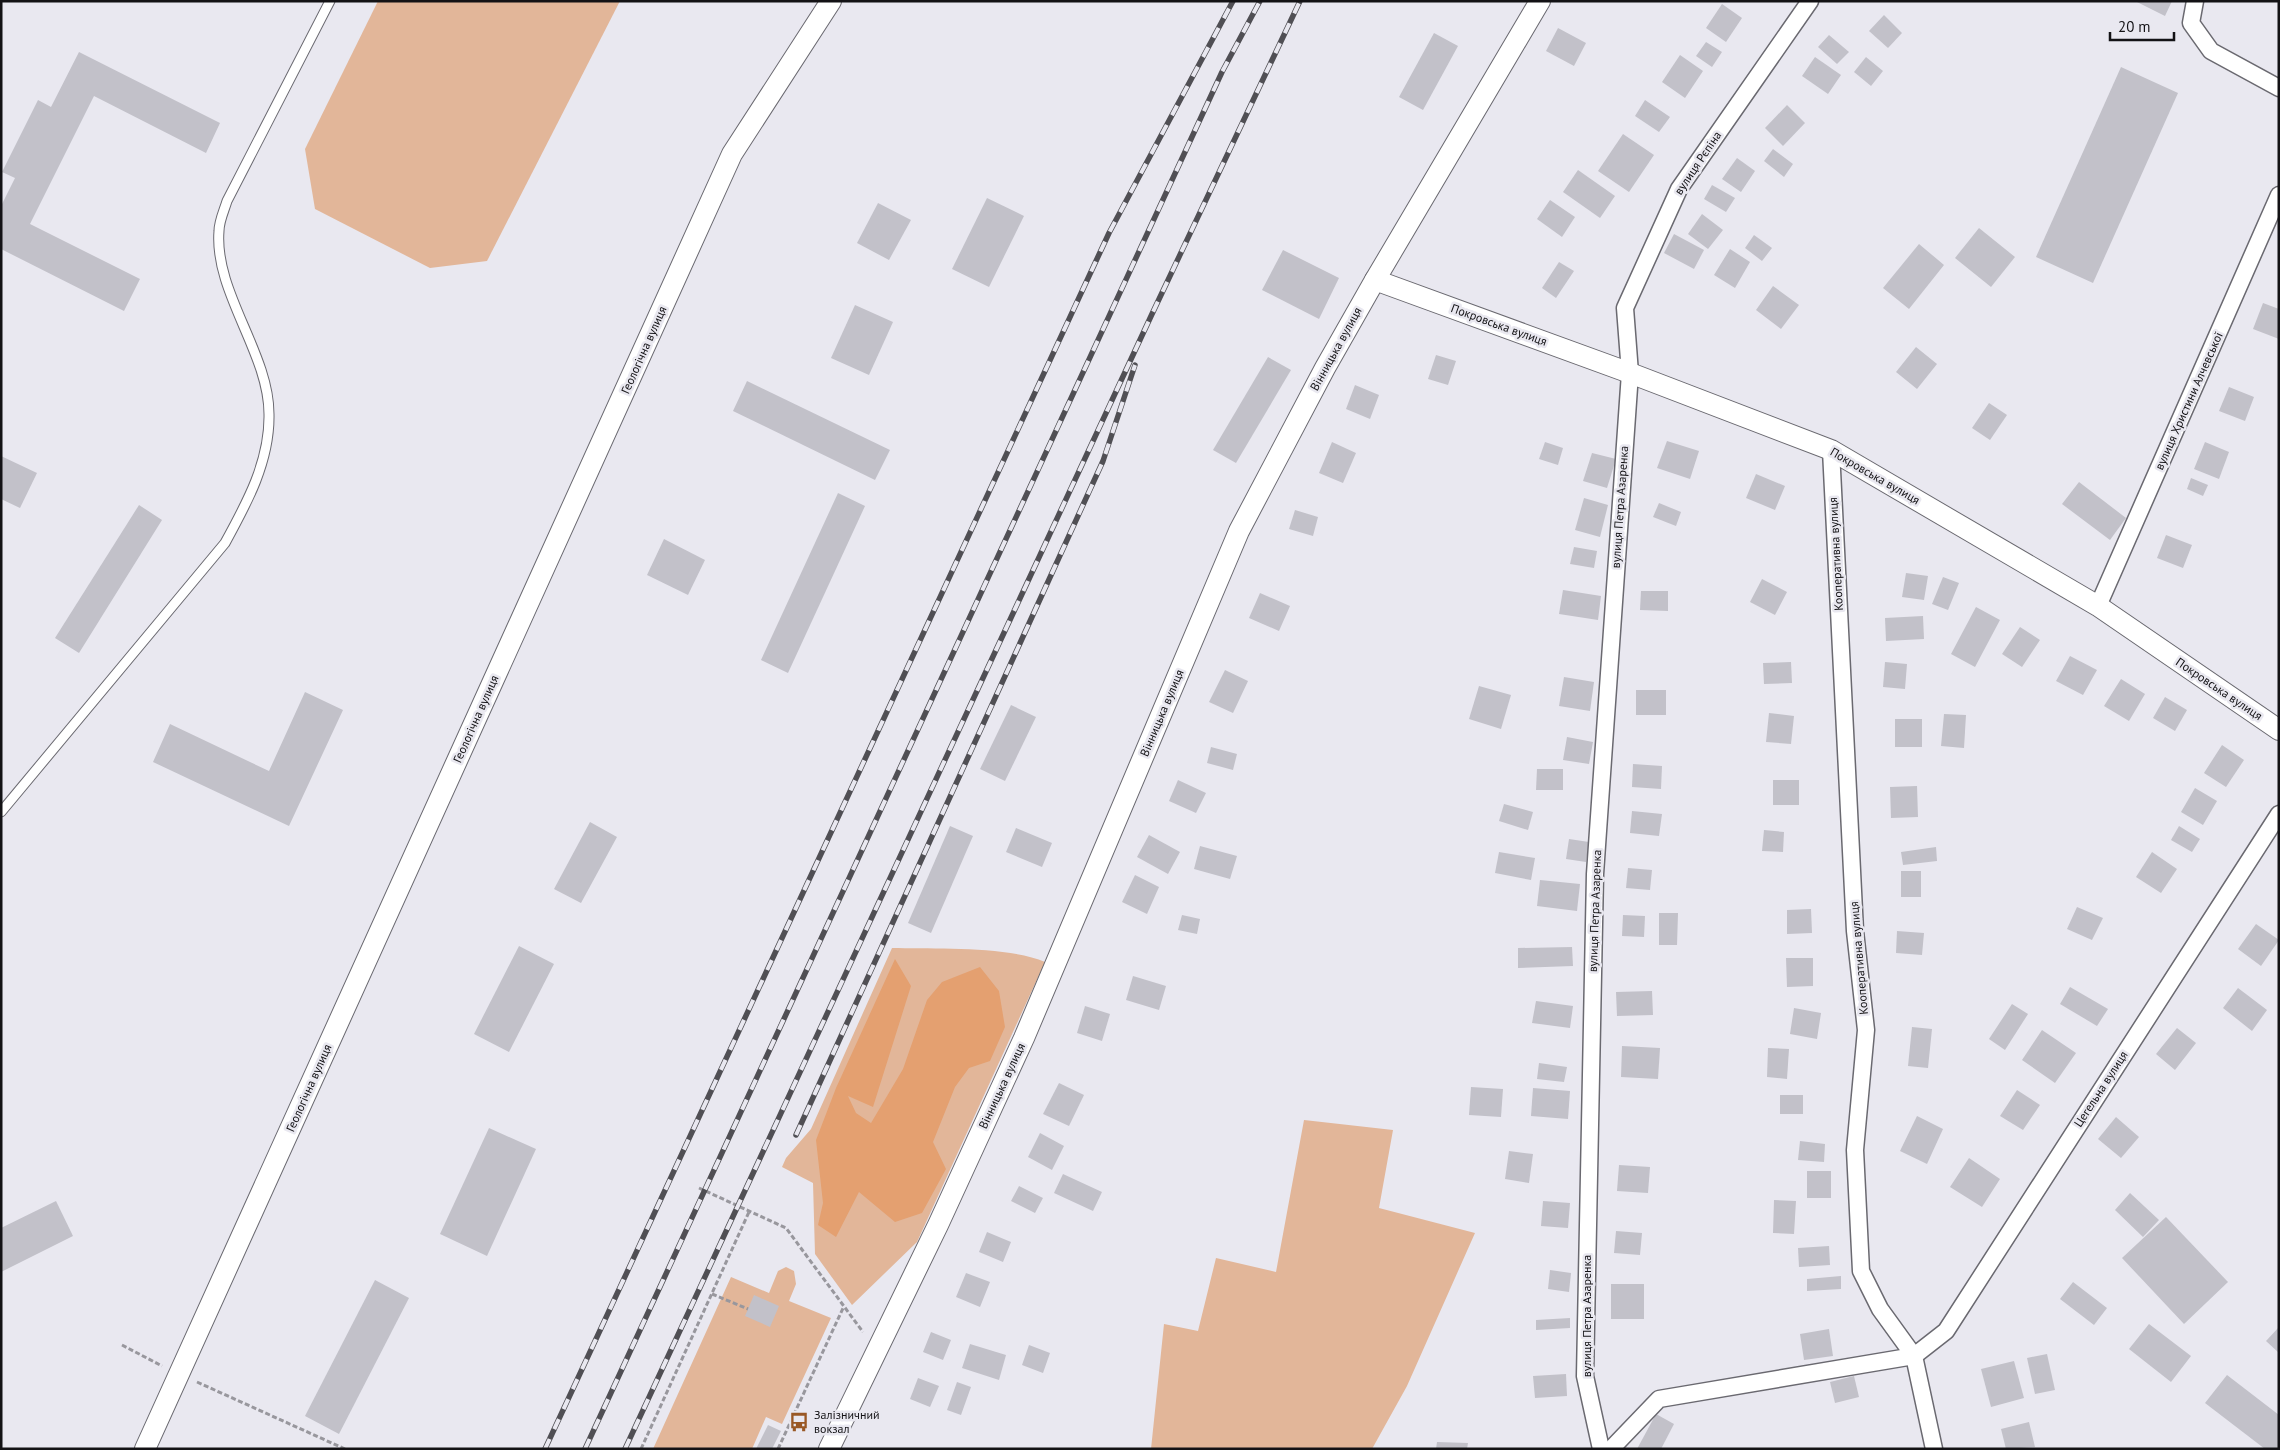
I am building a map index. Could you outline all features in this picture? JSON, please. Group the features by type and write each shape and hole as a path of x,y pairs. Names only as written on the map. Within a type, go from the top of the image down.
{"street":[{"name":"Геологічна вулиця","path":"145,1449 732,154 831,1"},
{"name":"Вінницька вулиця","path":"832,1448 1024,1038 1239,531 1325,368 1540,1"},
{"name":"вулиця Рєпіна","path":"1630,373 1625,308 1678,190 1810,1"},
{"path":"2194,1 2191,23 2211,51 2279,88"},
{"name":"вулиця Христини Алчевської","path":"2098,606 2279,195"},
{"name":"Покровська вулиця","path":"1375,280 1630,373 1831,450 2098,606 2279,730"},
{"name":"вулиця Петра Азаренка","path":"1601,1449 1585,1376 1595,874 1630,373"},
{"name":"Кооперативна вулиця","path":"1831,450 1855,931 1866,1030 1855,1150 1861,1271 1880,1309 1914,1356 1934,1449"},
{"name":"Цегельна вулиця","path":"1914,1356 1946,1331 2279,814"},
{"path":"1611,1449 1659,1399 1914,1356"}],"lane":[{"path":"1,812 224,542 247,503 258,477 264,452 269,414 264,382 227,283 218,230 227,201 330,1"}],"path":[{"path":"699,1188 786,1228 877,1350"},
{"path":"641,1449 749,1212"},
{"path":"712,1294 748,1309"},
{"path":"778,1449 844,1306"},
{"path":"122,1345 179,1374 345,1449"}],"shaded area":[{"path":"378,1 620,1 487,261 430,268 315,209 305,149"},
{"path":"892,948 991,951 1012,953 1045,962 917,1242 852,1305 815,1254 813,1183 782,1167 786,1158 811,1129"},
{"path":"895,959 911,986 873,1107 848,1096 856,1113 871,1123 903,1069 927,1000 942,982 980,967 999,991 1005,1027 990,1061 969,1068 955,1087 933,1142 946,1169 922,1213 895,1222 859,1192 836,1237 818,1225 823,1203 816,1140 836,1088"},
{"path":"1304,1120 1393,1130 1379,1208 1475,1233 1407,1386 1372,1449 1151,1449 1164,1324 1198,1331 1216,1258 1276,1272"},
{"path":"786,1267 794,1271 796,1284 789,1301 831,1318 782,1424 766,1417 752,1449 653,1449 731,1277 769,1293 778,1271"}],"building":[{"path":"2135,1 2172,1 2165,16"},
{"path":"1722,4 1742,18 1726,42 1706,28"},
{"path":"1884,15 1902,33 1888,48 1869,31"},
{"path":"1558,28 1586,43 1574,66 1546,51"},
{"path":"1434,33 1458,46 1423,110 1399,97"},
{"path":"1829,35 1849,52 1837,64 1818,47"},
{"path":"1706,42 1722,52 1712,67 1696,56"},
{"path":"79,52 220,123 206,153 94,96 30,224 140,279 124,311 1,249 1,206 15,178 2,172 38,100 51,107"},
{"path":"1680,55 1703,71 1685,98 1662,82"},
{"path":"1815,57 1841,75 1828,94 1802,76"},
{"path":"1866,57 1883,71 1871,86 1854,72"},
{"path":"2121,67 2178,93 2093,283 2036,257"},
{"path":"1645,100 1670,117 1659,132 1635,116"},
{"path":"1787,105 1805,123 1783,146 1765,128"},
{"path":"1623,134 1654,155 1629,192 1598,171"},
{"path":"1773,149 1793,164 1784,177 1764,161"},
{"path":"1737,158 1755,171 1741,192 1722,179"},
{"path":"1578,170 1615,196 1600,218 1563,192"},
{"path":"1712,185 1735,198 1726,212 1704,199"},
{"path":"987,198 1024,216 989,287 952,269"},
{"path":"1550,200 1575,217 1562,237 1537,219"},
{"path":"878,203 911,220 889,260 857,243"},
{"path":"1702,214 1723,230 1708,249 1688,234"},
{"path":"1979,228 2015,257 1991,287 1955,258"},
{"path":"1674,234 1704,250 1694,269 1664,253"},
{"path":"1754,235 1772,248 1762,261 1745,248"},
{"path":"1919,244 1944,265 1909,309 1883,288"},
{"path":"1730,249 1750,262 1735,288 1714,275"},
{"path":"1283,250 1339,278 1319,319 1262,290"},
{"path":"1559,262 1574,271 1556,298 1542,288"},
{"path":"1773,286 1799,305 1781,329 1756,310"},
{"path":"2263,303 2279,309 2279,339 2253,329"},
{"path":"855,305 893,322 869,375 831,358"},
{"path":"1916,347 1937,364 1917,389 1896,372"},
{"path":"1436,355 1456,361 1448,385 1428,379"},
{"path":"1268,357 1291,370 1236,463 1213,450"},
{"path":"747,381 890,450 875,480 733,411"},
{"path":"1355,385 1379,395 1370,419 1346,409"},
{"path":"2229,387 2254,397 2245,421 2219,411"},
{"path":"1989,403 2007,415 1990,440 1972,428"},
{"path":"1667,441 1699,451 1690,479 1657,468"},
{"path":"1332,442 1356,453 1343,483 1319,473"},
{"path":"1545,442 1563,448 1558,465 1539,459"},
{"path":"2205,442 2229,452 2219,479 2194,469"},
{"path":"1592,453 1616,459 1607,488 1583,481"},
{"path":"1,456 37,473 20,508 1,499"},
{"path":"1756,474 1785,486 1775,510 1746,498"},
{"path":"2191,478 2208,485 2203,496 2187,489"},
{"path":"2079,482 2126,518 2110,540 2062,504"},
{"path":"838,493 865,506 788,673 761,660"},
{"path":"1584,498 1608,505 1600,537 1575,530"},
{"path":"1659,503 1681,512 1676,526 1653,517"},
{"path":"139,505 162,520 79,653 55,638"},
{"path":"1295,510 1318,517 1313,536 1289,529"},
{"path":"2166,535 2192,545 2183,568 2157,558"},
{"path":"664,539 705,560 688,595 647,575"},
{"path":"1574,547 1597,551 1594,568 1570,564"},
{"path":"1906,573 1928,576 1924,600 1902,597"},
{"path":"1943,577 1959,583 1948,610 1932,604"},
{"path":"1762,579 1787,592 1775,615 1750,602"},
{"path":"1563,590 1601,596 1598,620 1559,614"},
{"path":"1641,591 1668,591 1668,611 1640,610"},
{"path":"1260,593 1290,606 1279,631 1249,618"},
{"path":"1976,607 2000,620 1975,667 1951,654"},
{"path":"1923,616 1924,639 1886,641 1885,618"},
{"path":"2020,627 2040,640 2022,667 2002,654"},
{"path":"2070,656 2097,670 2083,695 2056,681"},
{"path":"1791,662 1792,683 1764,684 1763,663"},
{"path":"1885,662 1907,664 1905,689 1883,687"},
{"path":"1225,670 1248,681 1233,713 1209,702"},
{"path":"1564,677 1594,682 1590,711 1559,706"},
{"path":"2121,679 2145,694 2129,721 2104,706"},
{"path":"1479,686 1511,695 1501,729 1469,719"},
{"path":"1636,690 1666,690 1666,715 1636,715"},
{"path":"305,692 343,710 289,826 153,762 170,724 269,771"},
{"path":"2165,697 2187,710 2175,731 2153,718"},
{"path":"1011,705 1036,717 1005,781 980,769"},
{"path":"1769,713 1794,716 1791,744 1766,742"},
{"path":"1944,714 1966,715 1964,748 1941,746"},
{"path":"1895,719 1922,719 1922,747 1895,747"},
{"path":"1567,737 1593,742 1589,764 1563,760"},
{"path":"2222,745 2244,760 2226,787 2204,773"},
{"path":"1211,747 1237,754 1233,770 1207,763"},
{"path":"1633,764 1662,766 1661,789 1632,787"},
{"path":"1537,769 1563,769 1563,790 1536,790"},
{"path":"1178,780 1206,793 1196,813 1169,801"},
{"path":"1773,780 1799,780 1799,805 1773,805"},
{"path":"1917,786 1918,817 1891,818 1890,787"},
{"path":"2195,788 2217,801 2203,825 2181,812"},
{"path":"1504,804 1533,812 1528,830 1499,821"},
{"path":"1632,811 1662,814 1659,836 1630,833"},
{"path":"590,822 617,837 581,903 554,889"},
{"path":"950,826 973,836 931,933 908,923"},
{"path":"2179,826 2200,839 2192,852 2171,840"},
{"path":"1016,828 1052,843 1042,867 1006,852"},
{"path":"1764,830 1784,832 1783,852 1762,851"},
{"path":"1149,835 1180,852 1168,874 1137,857"},
{"path":"1569,839 1589,842 1586,862 1566,859"},
{"path":"1200,846 1237,856 1230,879 1194,869"},
{"path":"1936,847 1937,861 1903,865 1901,852"},
{"path":"1499,852 1535,858 1531,880 1495,873"},
{"path":"2152,852 2177,869 2161,893 2136,877"},
{"path":"1628,868 1652,870 1650,890 1626,888"},
{"path":"1901,871 1921,871 1921,897 1901,897"},
{"path":"1135,875 1159,887 1147,914 1122,902"},
{"path":"1540,880 1580,884 1577,911 1537,906"},
{"path":"2077,907 2103,918 2092,940 2067,929"},
{"path":"1811,909 1812,933 1787,934 1787,910"},
{"path":"1659,913 1678,913 1677,945 1659,945"},
{"path":"1182,915 1200,919 1197,934 1178,930"},
{"path":"1623,915 1645,916 1644,937 1622,936"},
{"path":"2256,924 2279,940 2261,966 2238,949"},
{"path":"1897,931 1924,933 1922,955 1896,953"},
{"path":"519,946 554,964 509,1052 474,1034"},
{"path":"1572,947 1573,966 1518,968 1518,948"},
{"path":"1786,958 1813,958 1813,986 1787,987"},
{"path":"1133,976 1166,986 1159,1010 1126,1000"},
{"path":"2070,987 2108,1009 2097,1026 2060,1004"},
{"path":"2238,988 2267,1010 2252,1031 2223,1008"},
{"path":"1652,991 1653,1015 1617,1016 1616,992"},
{"path":"1536,1001 1573,1006 1570,1028 1532,1023"},
{"path":"2012,1004 2028,1014 2005,1050 1989,1039"},
{"path":"1085,1006 1110,1014 1102,1041 1077,1033"},
{"path":"1794,1008 1821,1013 1817,1039 1790,1034"},
{"path":"1912,1027 1932,1029 1928,1068 1908,1066"},
{"path":"2177,1028 2196,1043 2175,1070 2156,1054"},
{"path":"2042,1030 2076,1053 2055,1083 2022,1060"},
{"path":"1622,1046 1660,1048 1658,1079 1621,1077"},
{"path":"1768,1048 1789,1049 1787,1079 1767,1077"},
{"path":"1539,1063 1567,1067 1564,1082 1537,1079"},
{"path":"1059,1083 1084,1095 1069,1126 1043,1114"},
{"path":"1471,1087 1503,1089 1501,1117 1469,1115"},
{"path":"1533,1088 1570,1091 1568,1119 1531,1116"},
{"path":"2017,1090 2040,1105 2023,1130 2000,1116"},
{"path":"1780,1095 1803,1095 1803,1114 1780,1114"},
{"path":"1917,1116 1943,1129 1927,1164 1900,1151"},
{"path":"2116,1117 2139,1137 2121,1158 2098,1139"},
{"path":"489,1128 536,1149 487,1256 440,1234"},
{"path":"1040,1133 1064,1146 1052,1170 1028,1157"},
{"path":"1800,1141 1825,1144 1824,1162 1798,1160"},
{"path":"1509,1151 1533,1154 1529,1183 1505,1179"},
{"path":"1969,1158 2000,1179 1982,1207 1950,1187"},
{"path":"1619,1165 1650,1167 1648,1193 1617,1191"},
{"path":"1807,1171 1831,1171 1831,1198 1807,1198"},
{"path":"1063,1174 1102,1192 1093,1211 1054,1193"},
{"path":"1019,1186 1043,1198 1035,1213 1011,1201"},
{"path":"2130,1193 2159,1220 2143,1237 2115,1210"},
{"path":"1774,1200 1796,1201 1794,1234 1773,1233"},
{"path":"56,1201 73,1236 1,1272 1,1228"},
{"path":"1543,1201 1570,1203 1568,1228 1541,1226"},
{"path":"2166,1217 2228,1282 2184,1324 2122,1258"},
{"path":"1616,1231 1642,1233 1640,1255 1614,1253"},
{"path":"987,1232 1011,1242 1003,1262 979,1252"},
{"path":"1829,1246 1830,1265 1799,1267 1798,1248"},
{"path":"1550,1270 1571,1273 1569,1292 1548,1289"},
{"path":"966,1273 990,1282 980,1307 956,1297"},
{"path":"1841,1276 1841,1289 1807,1291 1807,1279"},
{"path":"375,1280 409,1298 339,1434 305,1416"},
{"path":"2073,1282 2107,1308 2094,1325 2060,1299"},
{"path":"1611,1284 1644,1284 1644,1319 1611,1319"},
{"path":"754,1295 779,1306 770,1327 745,1316"},
{"path":"1570,1318 1570,1328 1536,1330 1536,1320"},
{"path":"2149,1324 2191,1356 2171,1382 2129,1349"},
{"path":"2279,1327 2279,1353 2266,1341"},
{"path":"1829,1329 1833,1356 1804,1360 1800,1334"},
{"path":"931,1332 951,1340 943,1360 923,1352"},
{"path":"970,1344 1006,1355 999,1380 962,1368"},
{"path":"1029,1345 1050,1353 1043,1373 1022,1365"},
{"path":"2047,1354 2055,1390 2035,1394 2027,1358"},
{"path":"2014,1361 2024,1398 1991,1407 1981,1369"},
{"path":"1566,1374 1567,1396 1535,1398 1533,1376"},
{"path":"2227,1375 2279,1415 2279,1449 2265,1449 2205,1403"},
{"path":"1854,1376 1859,1397 1835,1403 1830,1382"},
{"path":"918,1378 939,1386 930,1407 910,1399"},
{"path":"957,1382 971,1387 961,1415 947,1410"},
{"path":"1656,1414 1674,1424 1661,1449 1637,1449"},
{"path":"2029,1422 2035,1447 2006,1449 2001,1429"},
{"path":"768,1425 781,1431 772,1449 756,1449"},
{"path":"1437,1442 1468,1443 1467,1449 1436,1449"}],"railway":[{"path":"545,1449 1109,233 1233,1"},
{"path":"585,1449 1222,72 1260,1"},
{"path":"625,1449 1152,314 1300,1"},
{"path":"796,1135 1103,461 1135,365"}],"place":[{"name":"Залізничний вокзал","path":"799,1422"}]}
